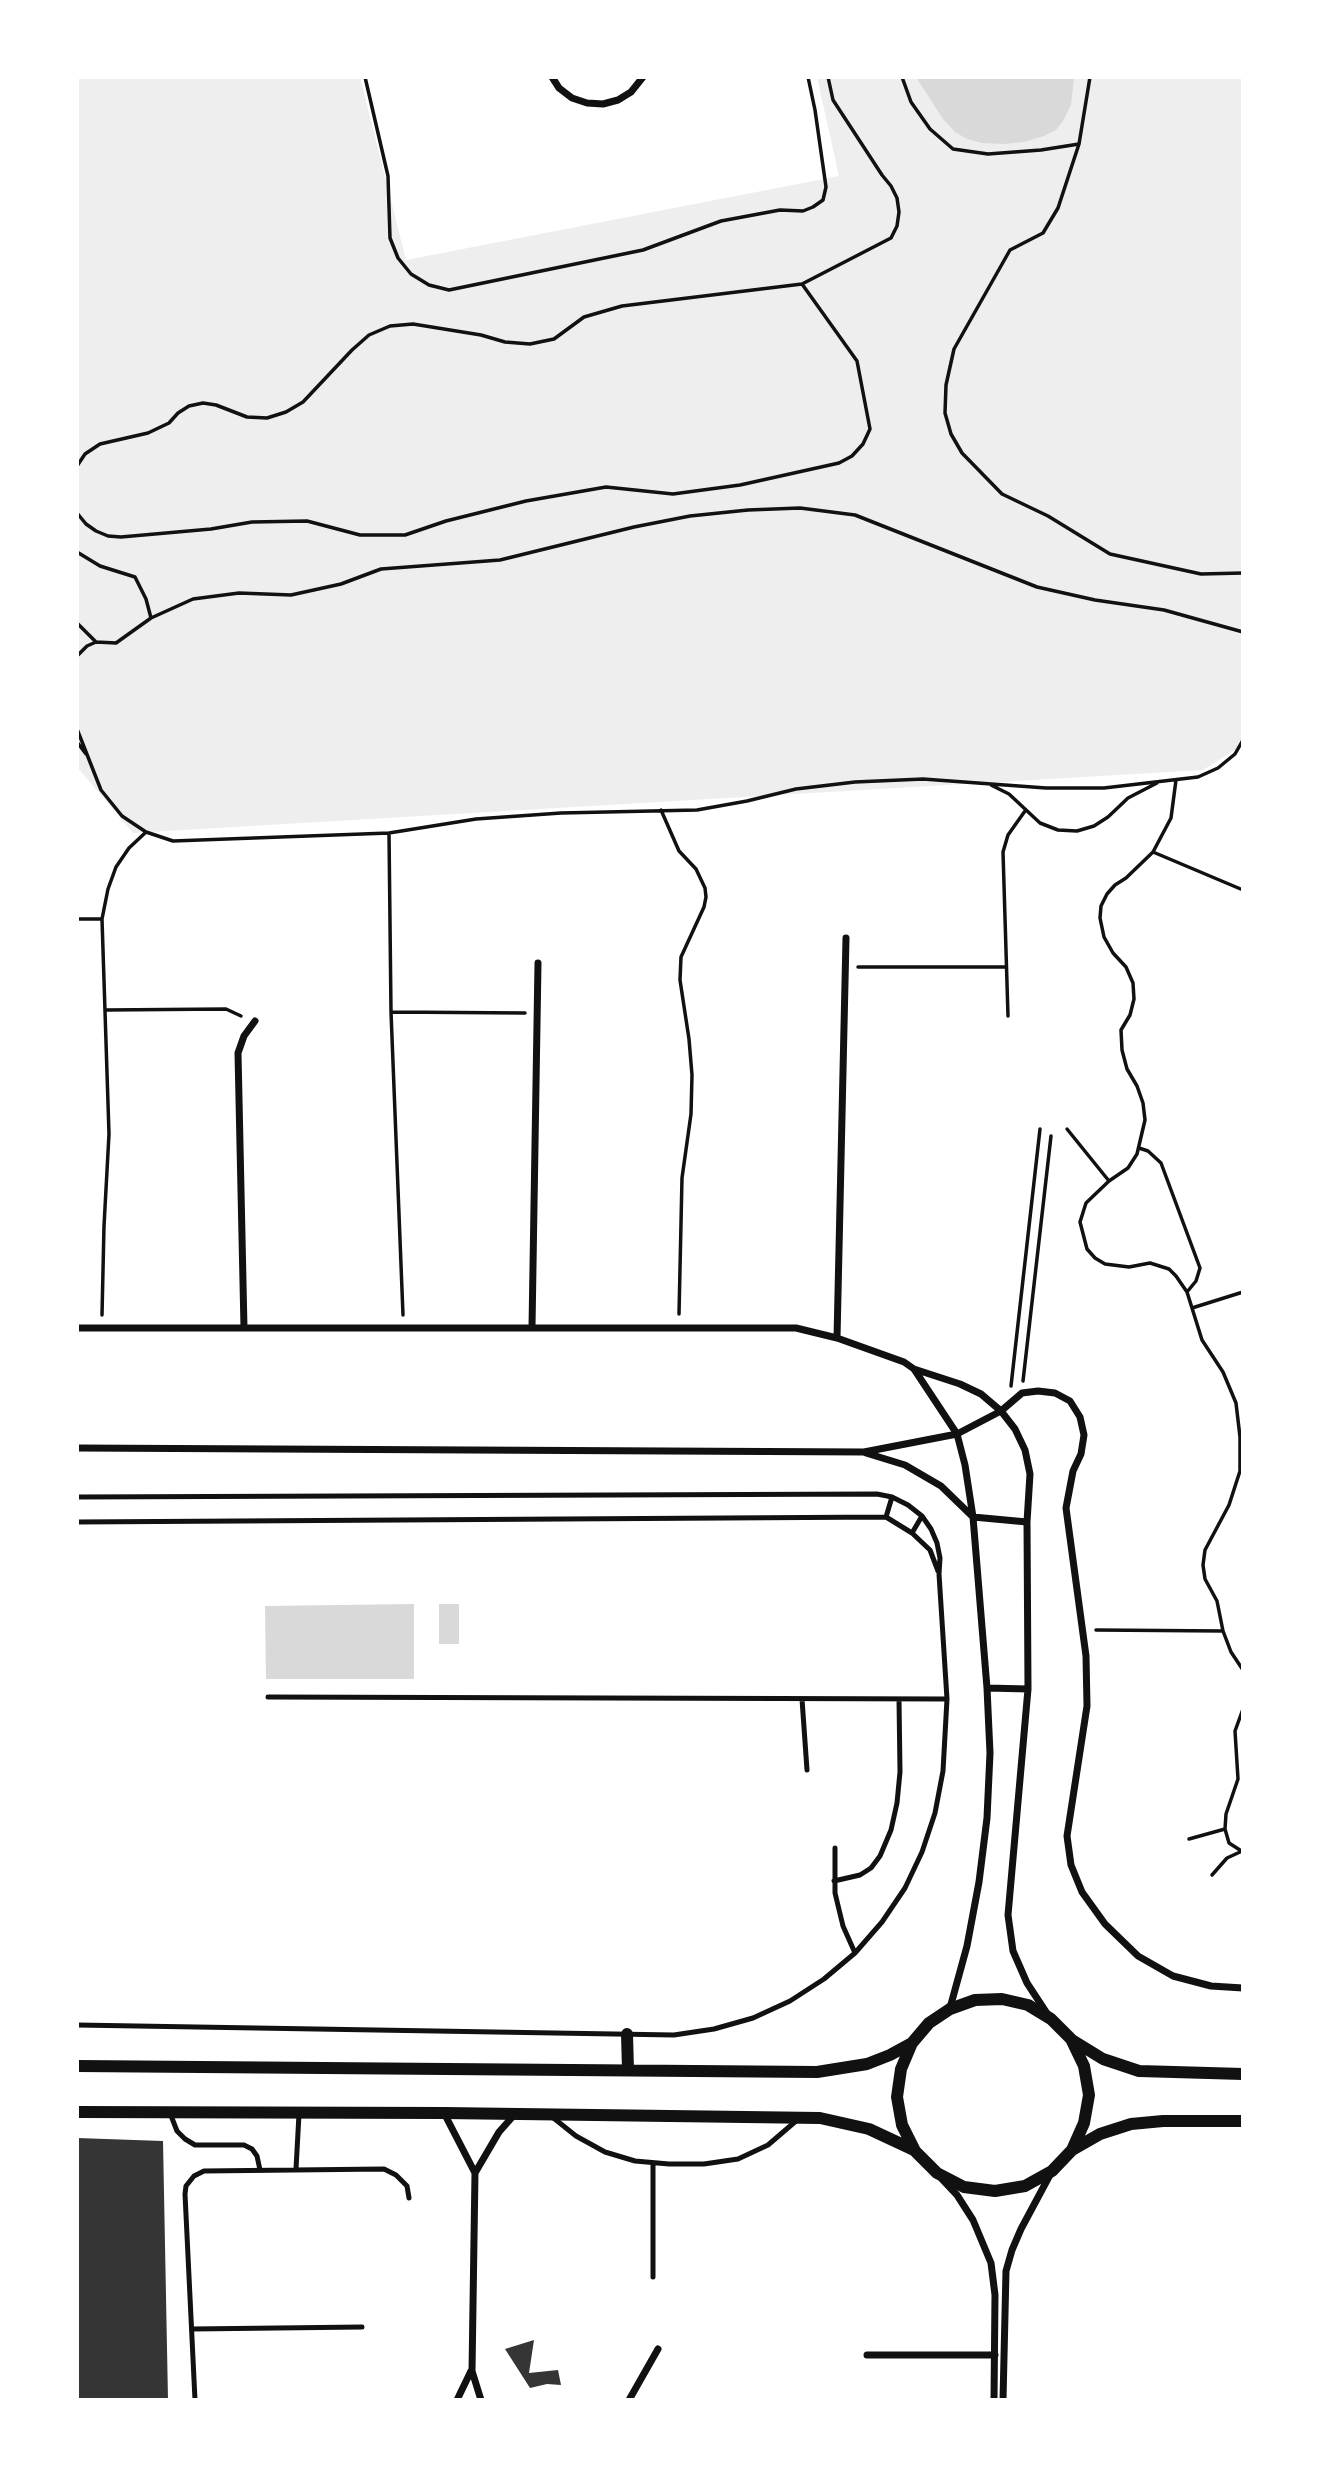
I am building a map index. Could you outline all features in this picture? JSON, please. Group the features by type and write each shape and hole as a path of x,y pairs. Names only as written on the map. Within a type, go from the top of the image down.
{"street":[{"path":"552,77 559,88 572,97 587,103 603,104 618,100 631,92 643,77"},
{"path":"836,1338 846,937"},
{"path":"531,1327 538,963"},
{"path":"244,1328 238,1053 244,1036 255,1021"},
{"path":"77,1328 796,1328 836,1338 904,1362 914,1369 981,1394 1001,1411 1015,1429 1030,1474 1027,1522 1028,1689 1008,1915 1013,1951 1027,1983 1051,2018 1071,2039 1103,2059 1139,2071 1243,2074"},
{"path":"914,1369 957,1434 965,1465 973,1517 987,1688 987,1818 967,1946 950,2009"},
{"path":"77,1448 864,1452 957,1434 1001,1411 1022,1393 1055,1393 1070,1401 1080,1417 1084,1435 1066,1508 1086,1656 1087,1706 1067,1836 1072,1865 1082,1892 1105,1924 1138,1956 1173,1976 1211,1986 1243,1988"},
{"path":"864,1452 905,1465 941,1486 973,1517 1027,1522"},
{"path":"987,1688 1028,1689"},
{"path":"1003,2400 991,2263 974,2220 957,2195 915,2151 902,2125 897,2097 901,2069 912,2043 929,2024 950,2009 975,2000 1002,1999 1028,2005 1051,2018"},
{"path":"627,2034 628,2070"},
{"path":"1071,2039 1084,2066 1088,2095 1084,2123 1072,2150"},
{"path":"77,2066 817,2071 867,2064 912,2043"},
{"path":"77,2112 799,2118 845,2122 869,2129 915,2151"},
{"path":"444,2113 475,2173 472,2371 481,2400"},
{"path":"475,2173 499,2132 515,2114"},
{"path":"937,2173 964,2187 995,2191 1026,2186 1052,2171 1072,2150 1100,2134 1131,2124 1163,2121 1243,2122"},
{"path":"994,2400 1006,2271 1012,2249 1052,2171"},
{"path":"629,2400 657,2349"},
{"path":"867,2354 998,2355"},
{"path":"457,2400 472,2371"}],"lane":[{"path":"77,1497 877,1494 892,1497 922,1516 937,1543 947,1699 943,1771 935,1813 922,1852 897,1900 855,1953 790,2001 753,2018 714,2029 674,2035 77,2025"},
{"path":"886,1517 892,1497"},
{"path":"912,1533 922,1516"},
{"path":"77,1522 886,1517 912,1533 930,1550 939,1574"},
{"path":"268,1697 947,1699"},
{"path":"802,1699 807,1770"},
{"path":"834,1881 860,1875 871,1868 880,1856 891,1830 900,1772 899,1699"},
{"path":"835,1848 834,1881 843,1926 855,1953"},
{"path":"170,2113 177,2131 185,2139 195,2145 244,2146 252,2149 257,2156 260,2170"},
{"path":"296,2169 299,2114"},
{"path":"549,2115 576,2136 605,2152 635,2161 704,2164 738,2159 768,2145 799,2118"},
{"path":"653,2163 653,2277"},
{"path":"195,2400 186,2186 194,2176 204,2171 384,2169 396,2175 407,2186 409,2198"},
{"path":"192,2329 362,2327"}],"path":[{"path":"365,77 388,176 390,238 398,258 411,274 429,285 449,290 643,250 721,221 780,210 803,211 813,207 823,200 826,187 815,110 807,77"},
{"path":"77,466 85,454 100,444 148,433 169,423 178,413 190,406 203,403 216,405 247,417 267,418 286,412 303,402 369,335 390,326 413,324 481,335 505,342 530,344 554,339 584,317 622,306 802,284 891,238 897,226 897,198 833,100 828,77"},
{"path":"902,77 911,102 930,129 953,149 988,154 1079,144"},
{"path":"1090,77 1079,144 1058,208 1043,233 1010,250 954,349 946,384 945,413 951,434 962,453 1002,494 1048,516 1110,554 1201,574 1243,573"},
{"path":"77,513 96,531 121,537 211,529 252,522 307,521 360,535 405,535 446,521 526,501 606,487 673,494 740,485 839,463 852,456 863,444 870,429 857,361 802,284"},
{"path":"77,656 87,646 96,642 116,643 151,618 193,599 240,593 291,595 341,584 381,569 500,560 690,516 800,508 855,515 1037,587 1095,600 1164,610 1243,632"},
{"path":"77,552 100,566 135,577 146,599 151,618"},
{"path":"77,624 96,642"},
{"path":"77,729 101,790 122,816 146,832 173,841 389,833 476,819 698,810 796,789 855,782 923,779 1046,788 1104,789 1198,777 1218,768 1235,754 1243,740"},
{"path":"77,742 90,759"},
{"path":"1177,780 1171,818 1153,852 1107,894 1101,906 1100,918 1104,937 1113,953 1126,967 1133,983 1134,999 1130,1015 1121,1030 1122,1050 1127,1069 1143,1103 1145,1120 1139,1148 1128,1168 1109,1181 1086,1203 1080,1222 1087,1249 1095,1258 1117,1267 1150,1263 1160,1265 1176,1276 1187,1292 1202,1340 1223,1372 1236,1403 1241,1437 1240,1471 1229,1504 1205,1550 1203,1565 1205,1580 1217,1601 1223,1631 1243,1670"},
{"path":"988,783 1009,794 1040,823 1058,830 1077,831 1094,826 1128,798 1159,782"},
{"path":"661,810 679,851 696,869 706,897 681,957 680,980 692,1075 691,1114 682,1178 678,1327"},
{"path":"1008,1016 1003,852 1007,835 1025,811"},
{"path":"102,1328 109,1134 102,919 116,867 129,848 146,832"},
{"path":"389,833 391,1012 403,1327"},
{"path":"1153,852 1243,890"},
{"path":"77,919 102,919"},
{"path":"845,967 1006,967"},
{"path":"105,1010 226,1009 241,1016 249,1029"},
{"path":"391,1012 537,1013"},
{"path":"1009,1402 1040,1129"},
{"path":"1067,1129 1109,1181"},
{"path":"1022,1393 1051,1136"},
{"path":"1139,1148 1148,1151 1161,1163 1200,1268 1196,1281 1187,1292"},
{"path":"1192,1308 1243,1292"},
{"path":"1082,1630 1223,1631"},
{"path":"1242,1852 1229,1843 1225,1829 1226,1814 1238,1779 1235,1731 1243,1709"},
{"path":"1189,1839 1225,1829"},
{"path":"1212,1875 1227,1858 1242,1852"}],"shaded area":[{"path":"77,77 360,77 406,260 839,176 817,77 1243,77 1243,745 1203,770 133,833 77,767"},
{"path":"916,77 1074,77 1071,105 1056,130 1024,142 1003,144 982,143 955,132 943,119"},
{"path":"414,1604 414,1679 266,1679 265,1606"},
{"path":"439,1604 459,1604 459,1644 439,1644"}],"building":[{"path":"77,2138 163,2141 168,2400 77,2400"},
{"path":"534,2340 529,2373 558,2370 561,2385 547,2384 530,2388 505,2349"}]}
